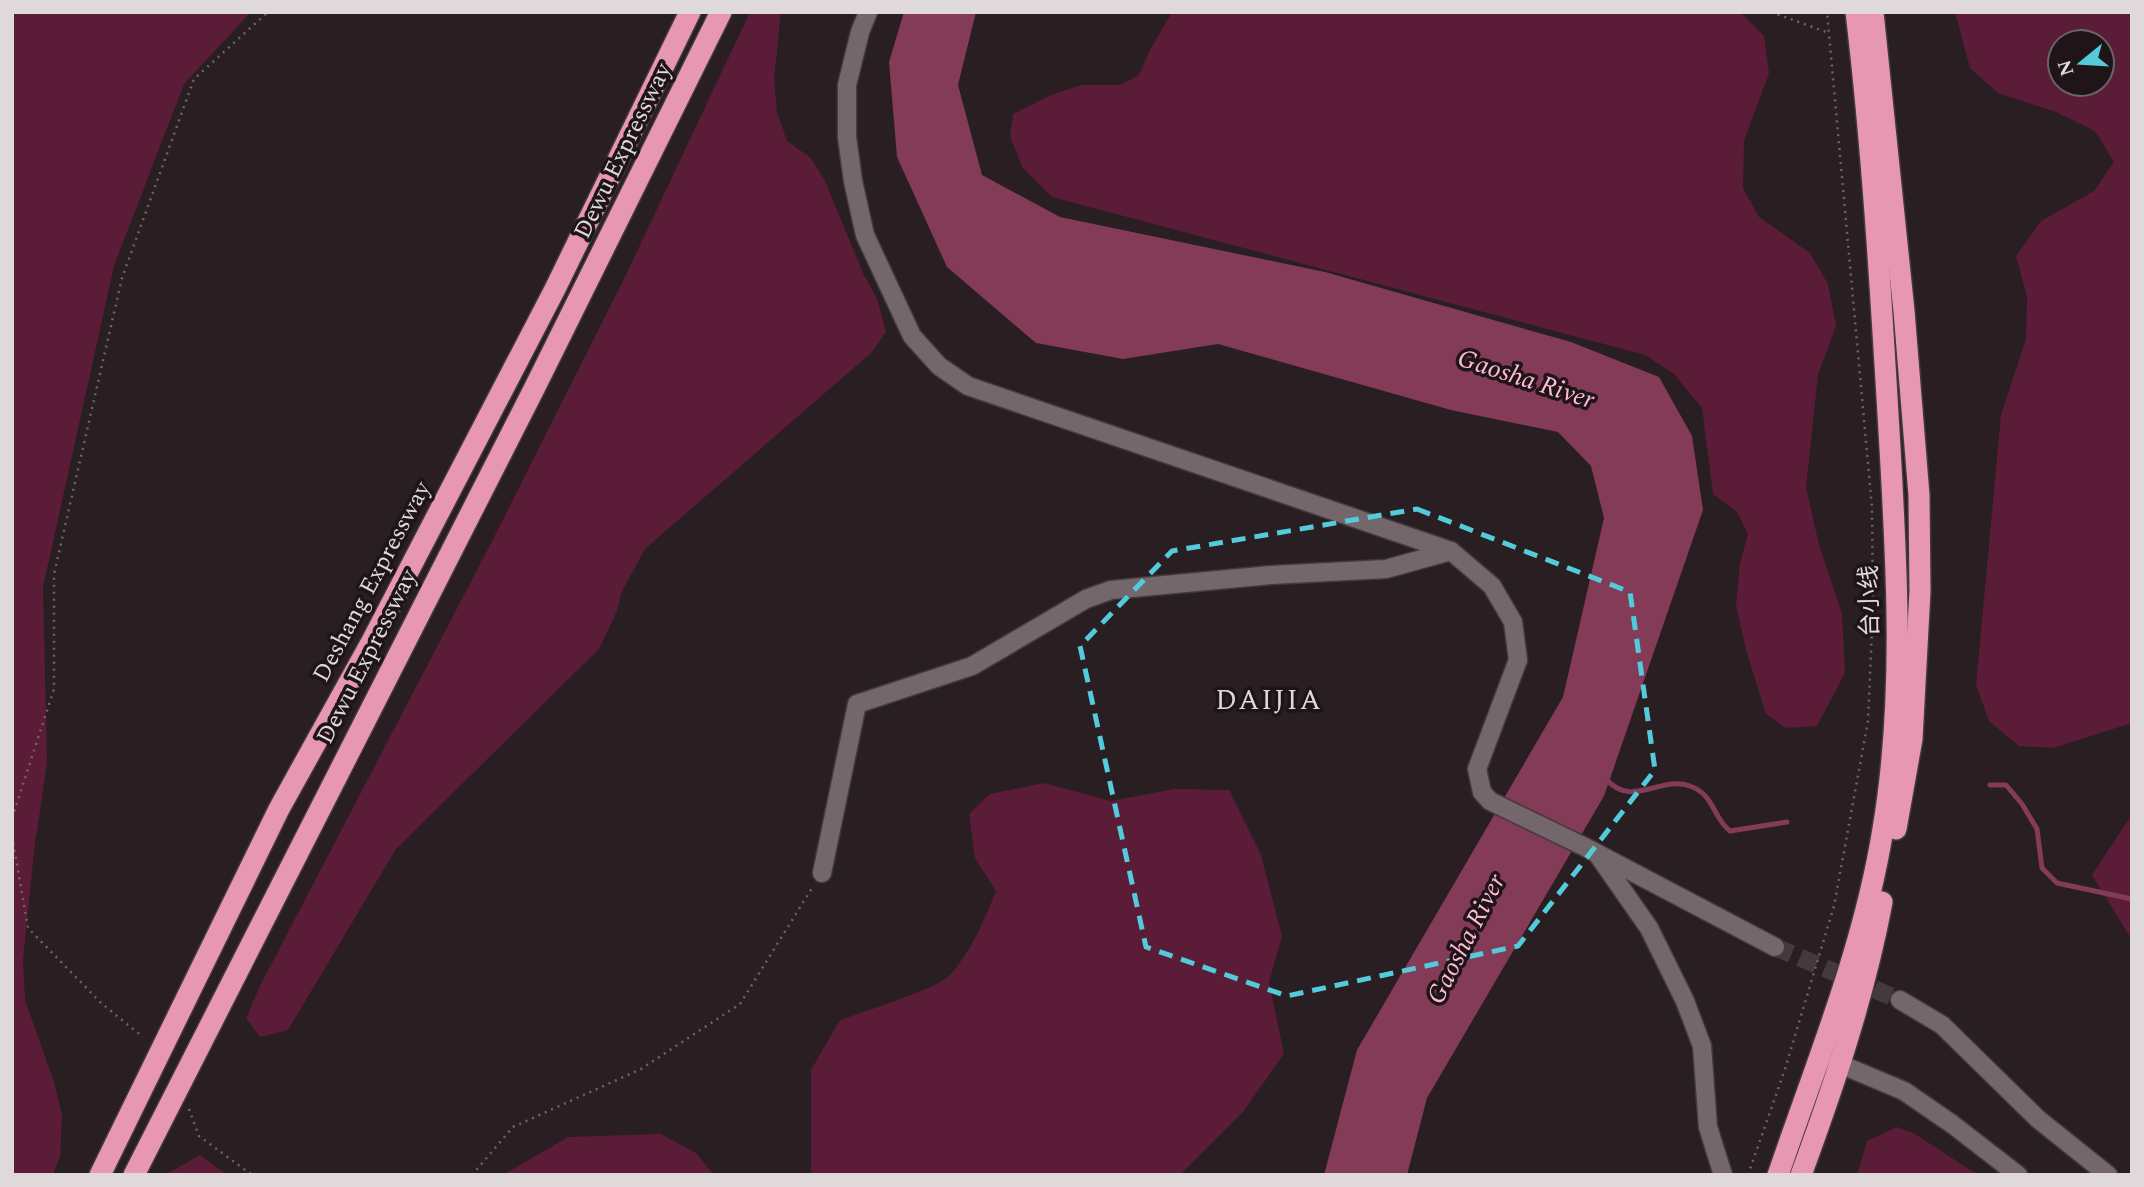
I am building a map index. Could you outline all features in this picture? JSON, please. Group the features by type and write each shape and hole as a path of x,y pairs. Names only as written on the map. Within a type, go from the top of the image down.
{"highway":[{"name":"Deshang Expressway","path":"100,1175 279,808 378,629 549,301 690,12"},
{"name":"Dewu Expressway","path":"134,1175 535,387 721,12"},
{"name":"台小线","path":"1778,1175 1865,920 1884,827 1893,735 1897,638 1895,542 1879,257 1856,12"},
{"name":"台小线","path":"1801,1175 1842,1065 1873,953 1912,739 1920,591 1919,495 1904,312 1873,12"}],"street":[{"path":"868,12 860,32 847,85 847,137 853,181 865,235 912,336 939,366 968,386 1451,551 1492,586 1513,622 1518,660 1477,769 1482,792 1490,800 1775,947"},
{"path":"821,873 857,704 972,666 1086,599 1111,590 1271,575 1386,569 1451,551"},
{"path":"1591,850 1649,928 1685,1001 1702,1046 1708,1127 1723,1175"},
{"path":"1900,1000 1942,1024 2038,1119 2108,1175"},
{"path":"1819,1055 1904,1091 2018,1175"}],"path":[{"path":"12,818 54,689 54,574 122,278 194,79 268,12"},
{"path":"1771,12 1829,33"},
{"path":"1748,1175 1834,906 1868,721 1874,607 1872,508 1827,12"},
{"path":"12,836 28,928 101,1003 143,1037"},
{"path":"472,1175 513,1127 641,1069 740,1004 821,873"},
{"path":"188,1108 199,1136 252,1175"}],"highlighted area":[{"path":"1417,509 1630,592 1655,770 1518,946 1287,996 1146,947 1080,646 1172,551"}],"shaded area":[{"path":"12,12 251,12 184,84 114,266 43,587 47,763 34,851 23,960 25,1000 54,1082 62,1115 60,1157 53,1175 12,1175"},
{"path":"750,12 781,12 774,79 777,112 787,141 811,158 825,181 863,273 877,299 886,332 871,353 645,549 622,591 617,611 599,649 396,849 288,1030 260,1037 246,1018 261,984 488,549 624,279"},
{"path":"1172,12 1740,12 1764,36 1769,73 1744,141 1743,188 1759,217 1810,253 1828,284 1836,326 1818,375 1806,487 1819,545 1842,614 1845,673 1817,726 1786,728 1766,714 1746,650 1736,605 1740,563 1748,534 1737,512 1713,494 1702,408 1674,374 1645,355 1052,197 1022,167 1010,136 1013,114 1051,95 1081,85 1120,85 1139,75"},
{"path":"1955,12 2132,12 2132,723 2053,748 2019,746 1989,721 1976,685 2001,415 2026,339 2027,297 2016,256 2041,221 2094,191 2114,162 2095,131 2056,112 1998,93 1970,68"},
{"path":"1044,783 1111,801 1174,789 1229,790 1261,855 1282,936 1269,982 1284,1054 1243,1112 1180,1175 811,1175 811,1070 840,1020 942,981 957,967 982,925 996,891 975,858 969,814 990,794"},
{"path":"2132,814 2132,940 2092,875"},
{"path":"1897,1127 1915,1134 1978,1175 1857,1175 1867,1141"},
{"path":"661,1134 696,1153 714,1175 503,1175 568,1137"},
{"path":"200,1155 227,1175 165,1175"}],"water":[{"name":"Gaosha River","path":"904,12 976,12 958,85 982,175 1060,217 1325,272 1571,342 1659,377 1692,436 1703,510 1604,796 1427,1098 1407,1175 1324,1175 1357,1050 1563,697 1604,518 1591,466 1558,432 1451,410 1218,344 1123,359 1036,343 947,267 897,157 889,62"}],"waterway":[{"path":"1606,779 1626,791 1668,784 1690,786 1704,795 1730,831 1787,822"},
{"path":"1990,785 2006,785 2022,804 2037,829 2042,868 2057,883 2132,899"}],"tunnel":[{"path":"1775,947 1900,1000"}],"district":[{"name":"DAIJIA","path":"1269,700"}]}
